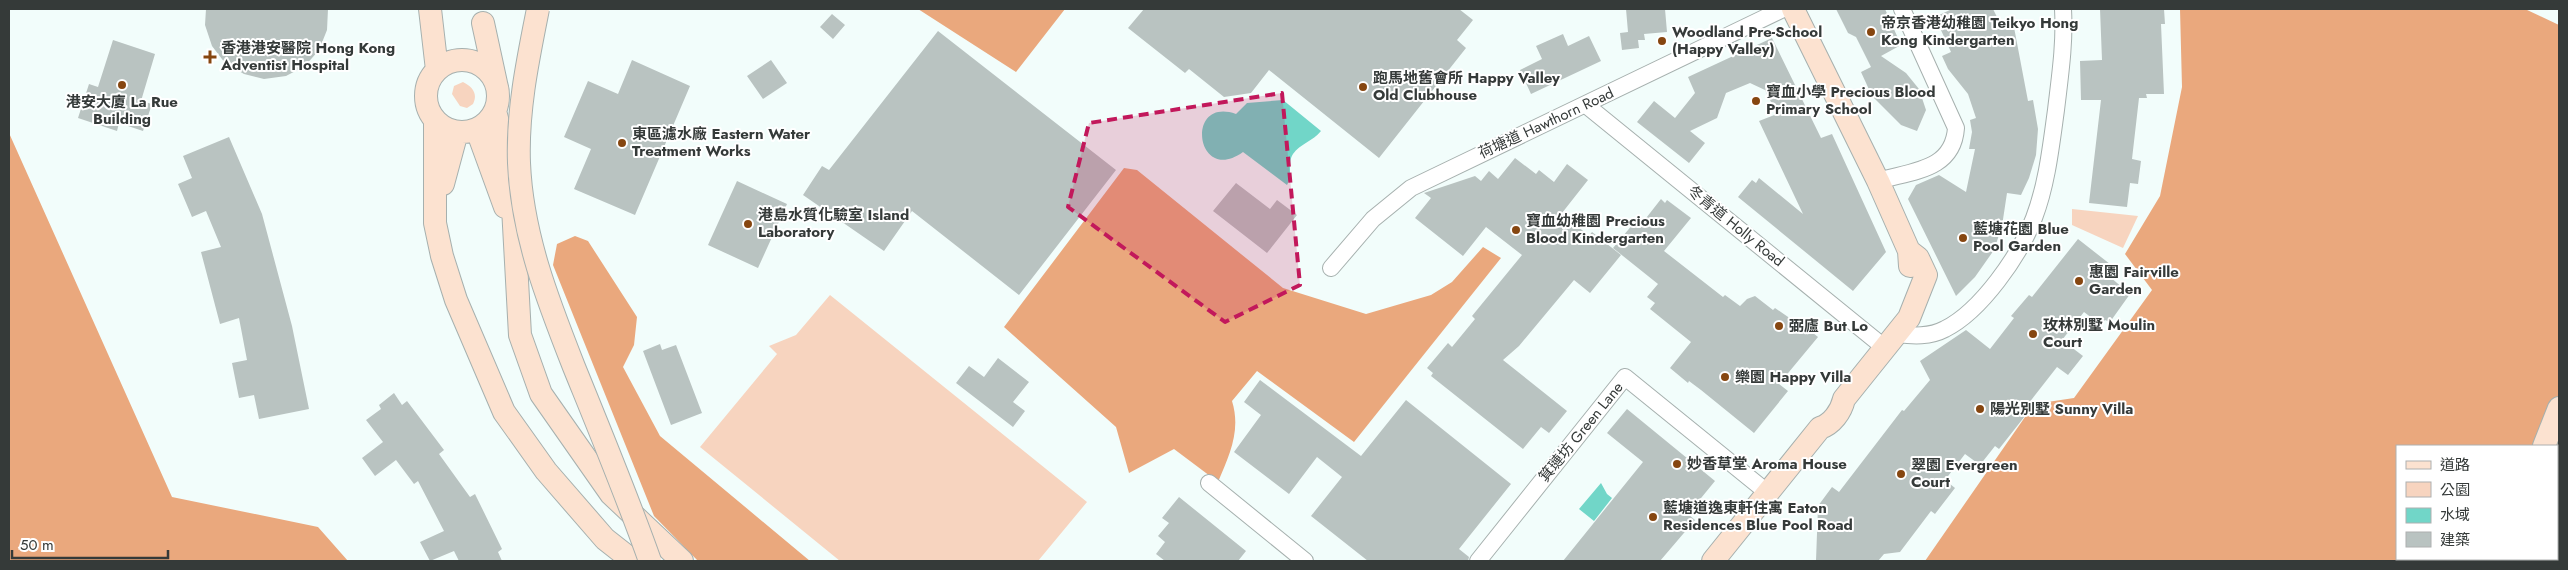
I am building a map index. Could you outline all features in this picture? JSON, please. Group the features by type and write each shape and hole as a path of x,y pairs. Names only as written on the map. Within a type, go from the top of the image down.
{"main road":[{"path":"538,9 526,70 520,133 521,192 530,243 546,296 650,561"},
{"path":"1713,561 1768,493 1804,463 1820,428 1828,426 1842,407 1844,399 1909,318 1918,290 1926,275 1918,258 1909,252 1878,182 1793,9"},
{"path":"485,16 498,99 495,111 484,125 467,131 449,130 435,120 429,112 426,94 431,77 454,64 485,16"},
{"path":"454,64 487,70 496,87"},
{"path":"495,111 510,171 520,335 541,394 611,494 682,561"},
{"path":"435,120 435,223 456,300 504,412 546,471 605,539 633,561"},
{"path":"435,223 467,131"},
{"path":"467,131 500,189 513,234"},
{"path":"2544,445 2559,408"},
{"path":"605,539 616,561"}],"street":[{"name":"荷塘道 Hawthorn Road","path":"1331,268 1372,219 1411,188 1782,9"},
{"path":"1878,182 1932,166 1947,155 1955,142 1956,128 1902,9"},
{"path":"1891,341 1945,330 1963,316 1996,281 2013,258 2034,218 2049,165 2065,41 2063,9"},
{"name":"冬青道 Holly Road","path":"1586,105 1891,341"},
{"name":"箕璉坊 Green Lane","path":"1478,561 1625,377 1768,493"},
{"path":"1209,484 1305,561"}],"highlighted area":[{"path":"1282,93 1300,285 1225,322 1068,207 1089,123"}],"green space":[{"path":"463,82 475,94 473,104 467,108 460,106 452,94 454,86"},
{"path":"2072,209 2138,216 2123,248 2072,225"},
{"path":"830,295 1087,502 1038,561 840,561 700,447 777,354 769,346 796,335"}],"shaded area":[{"path":"918,9 1065,9 1016,72"},
{"path":"2180,9 2525,9 2559,25 2559,542 2558,445 2396,445 2396,560 2518,560 1925,561 2034,404 2074,398 2152,290 2125,254 2160,196 2182,87"},
{"path":"9,133 172,497 318,527 348,561 9,561"},
{"path":"1124,168 1137,170 1283,288 1366,314 1431,295 1452,282 1483,247 1501,258 1354,442 1257,371 1232,401 1235,432 1230,452 1218,482 1174,449 1129,473 1116,427 1004,327"},
{"path":"575,236 588,241 637,317 634,345 623,367 660,436 810,561 698,561 654,516 553,265 557,244"}],"water":[{"path":"1283,100 1321,131 1293,154 1290,161 1290,177 1287,185 1243,152 1227,159 1215,158 1206,150 1202,139 1203,127 1209,117 1219,112 1236,114 1247,103"},
{"path":"1601,483 1607,494 1612,498 1594,521 1579,509"}],"building":[{"path":"206,9 328,9 327,30 319,50 305,66 286,76 264,79 244,74 225,63 212,46 205,25"},
{"name":"跑馬地舊會所 Happy Valley Old Clubhouse","path":"1144,9 1459,9 1473,20 1457,40 1466,48 1379,158 1269,70 1251,93 1224,97 1189,69 1185,73 1128,28"},
{"path":"1626,9 1665,9 1667,32 1644,34 1645,40 1638,40 1639,48 1622,50 1620,33 1628,32"},
{"path":"1836,9 1885,9 1901,45 1881,56 1906,73 1919,89 1926,110 1917,131 1901,125 1872,96 1861,72 1871,67 1856,37 1848,33"},
{"path":"1952,9 1993,9 2002,27 2013,22 2028,101 2033,100 2038,129 2036,155 2029,178 2021,195 2007,193 2002,226 1994,250 1975,277 1956,296 1908,199 1916,185 1939,175 1966,192 1975,149 1969,149 1972,132 1970,120 1976,118 1968,94 1948,69 1942,56 1951,52 1935,17"},
{"path":"2100,9 2164,9 2165,24 2161,24 2164,94 2146,94 2147,98 2139,98 2132,159 2141,161 2138,184 2130,183 2127,207 2089,203 2101,100 2081,100 2080,61 2102,60"},
{"path":"832,14 845,25 833,39 820,27"},
{"path":"938,31 1116,170 1019,295 912,211 884,251 803,195 822,166 829,170"},
{"path":"1563,34 1568,46 1589,36 1601,61 1531,94 1520,70 1542,59 1536,46"},
{"path":"1772,38 1821,138 1832,134 1886,252 1853,291 1738,197 1752,180 1756,183 1759,178 1803,214 1759,121 1777,114 1765,90 1750,83 1726,93 1717,118 1690,131 1705,143 1689,163 1637,122 1654,101 1675,118 1695,93 1688,77"},
{"name":"港安大廈 La Rue Building","path":"113,40 155,54 141,101 152,104 143,131 119,123 117,131 78,118 89,84 98,87"},
{"name":"東區濾水廠 Eastern Water Treatment Works","path":"632,60 690,86 635,215 574,189 591,149 564,137 588,81 618,94"},
{"path":"771,60 787,83 763,99 747,76"},
{"path":"229,137 262,214 292,326 309,409 259,419 254,395 239,398 232,363 247,360 239,318 220,324 201,252 221,247 206,211 192,217 178,184 192,178 183,156"},
{"path":"1515,158 1536,174 1539,170 1554,182 1567,164 1588,180 1562,213 1589,236 1592,232 1621,255 1590,293 1574,280 1519,346 1503,360 1567,411 1549,433 1541,427 1523,449 1431,376 1433,373 1427,368 1448,343 1452,347 1475,319 1472,316 1522,255 1486,227 1463,256 1415,218 1431,198 1424,193 1475,176 1481,181 1489,171 1498,179"},
{"name":"港島水質化驗室 Island Laboratory","path":"737,181 787,204 758,268 708,245"},
{"path":"1236,183 1270,209 1277,200 1297,215 1267,253 1213,211"},
{"path":"1661,199 1665,203 1667,200 1691,218 1664,251 1723,297 1725,295 1740,306 1747,299 1755,296 1773,310 1775,308 1791,319 1793,317 1818,337 1779,384 1788,391 1754,433 1701,390 1689,381 1688,383 1670,368 1691,342 1650,309 1655,303 1647,297 1658,284 1613,248 1638,218 1643,222"},
{"path":"2078,239 2115,268 2110,277 2130,294 2110,322 2105,320 2101,325 2084,312 2062,340 2083,356 2068,375 2057,367 2021,413 2025,416 1999,449 1995,446 1980,465 1965,454 1945,480 1955,488 1935,514 1931,511 1900,552 1884,554 1878,561 1816,561 1818,506 1832,487 1839,492 1902,410 1904,411 1930,380 1920,361 1966,330 1990,349 2014,318 2011,316 2029,295 2032,297"},
{"path":"660,344 662,350 676,345 702,413 671,425 643,351"},
{"path":"998,358 1029,382 1013,402 1025,411 1013,427 956,383 969,366 984,377"},
{"path":"1260,380 1361,456 1406,400 1511,484 1459,549 1469,557 1468,561 1368,561 1311,516 1342,477 1317,457 1289,494 1234,452 1261,415 1244,402"},
{"path":"394,393 402,405 407,401 444,450 439,454 470,497 475,494 502,549 498,552 502,561 459,561 454,551 430,561 420,542 444,531 418,481 414,484 396,460 375,476 362,458 383,442 366,420 381,409 379,405"},
{"path":"1627,409 1715,481 1688,514 1695,520 1660,561 1563,561 1643,462 1607,433"},
{"path":"1179,497 1246,551 1238,561 1165,561 1156,554 1165,542 1158,536 1169,523 1162,518"}],"place":[{"name":"帝京香港幼稚園 Teikyo Hong Kong Kindergarten","path":"1871,32"},
{"name":"Woodland Pre-School (Happy Valley)","path":"1662,41"},
{"name":"香港港安醫院 Hong Kong Adventist Hospital","path":"210,57"},
{"name":"港安大廈 La Rue Building","path":"122,85"},
{"name":"跑馬地舊會所 Happy Valley Old Clubhouse","path":"1363,87"},
{"name":"寶血小學 Precious Blood Primary School","path":"1756,101"},
{"name":"東區濾水廠 Eastern Water Treatment Works","path":"622,143"},
{"name":"港島水質化驗室 Island Laboratory","path":"748,224"},
{"name":"寶血幼稚園 Precious Blood Kindergarten","path":"1516,230"},
{"name":"藍塘花園 Blue Pool Garden","path":"1963,238"},
{"name":"惠園 Fairville Garden","path":"2079,281"},
{"name":"弼廬 But Lo","path":"1779,326"},
{"name":"玫林別墅 Moulin Court","path":"2033,334"},
{"name":"樂園 Happy Villa","path":"1725,377"},
{"name":"陽光別墅 Sunny Villa","path":"1980,409"},
{"name":"妙香草堂 Aroma House","path":"1677,464"},
{"name":"翠園 Evergreen Court","path":"1901,474"},
{"name":"藍塘道逸東軒住寓 Eaton Residences Blue Pool Road","path":"1653,517"}]}
